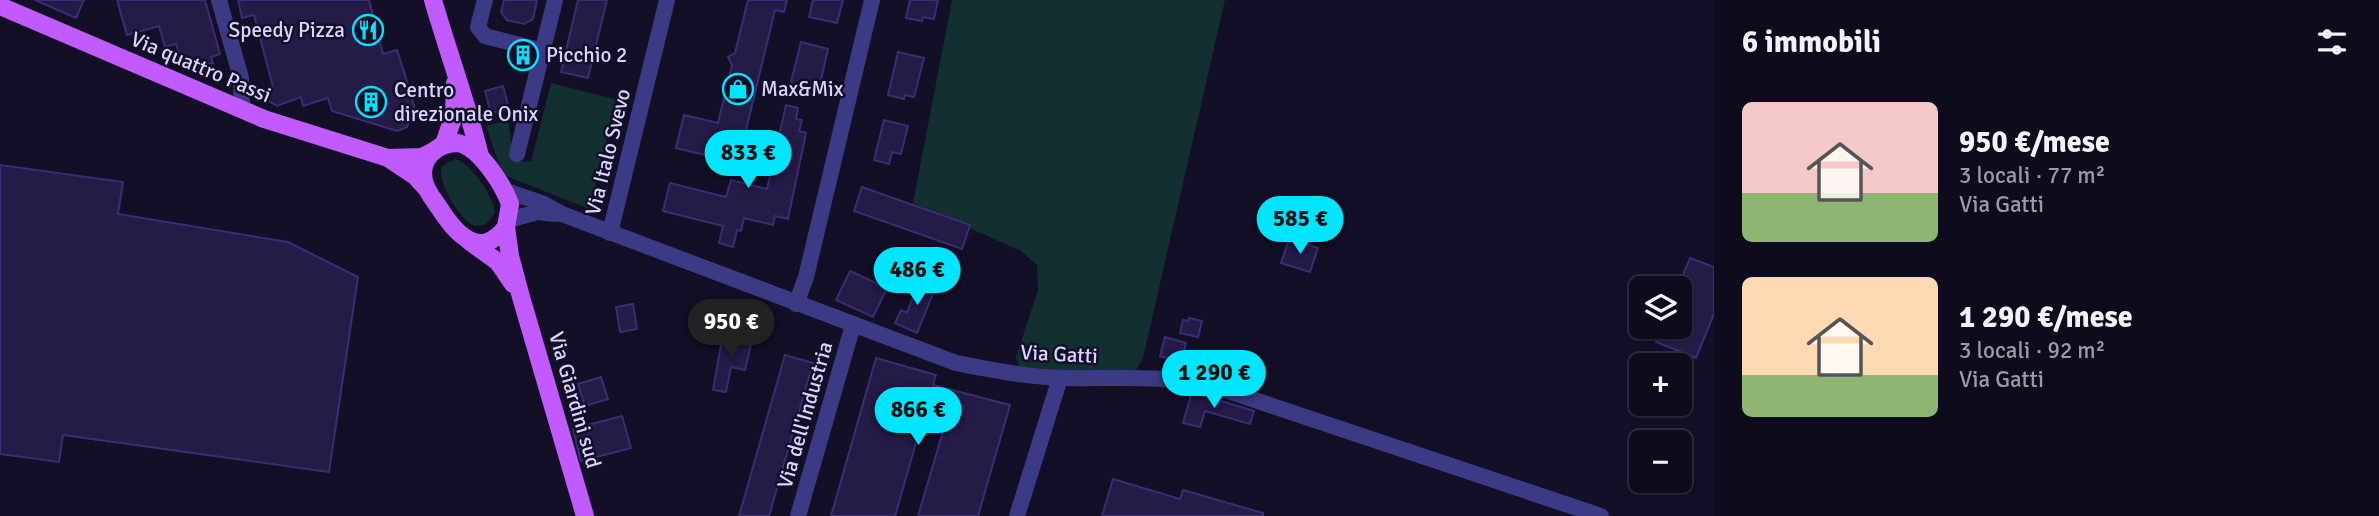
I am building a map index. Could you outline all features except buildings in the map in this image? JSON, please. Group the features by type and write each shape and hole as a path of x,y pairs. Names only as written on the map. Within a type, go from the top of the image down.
{"main road":[{"path":"433,0 466,100 480,156"},
{"name":"Via quattro Passi","path":"0,6 264,119 388,158 415,176 426,188"},
{"path":"456,76 454,115 438,148 424,165 426,188 453,229 498,262 521,297"},
{"path":"438,148 464,144 480,156 510,204 508,223 489,241 469,241"},
{"name":"Via quattro Passi","path":"388,158 422,157 438,148"},
{"name":"Via Giardini sud","path":"508,223 510,256 585,516"}],"street":[{"path":"219,0 241,78 242,109"},
{"path":"485,0 478,27 485,36 543,51"},
{"path":"517,154 555,0"},
{"name":"Via Italo Svevo","path":"610,233 667,0"},
{"path":"796,304 806,277 872,0"},
{"name":"Via Gatti","path":"503,190 956,363 1010,373 1060,378 1181,379 1207,384 1601,516"},
{"name":"Via Gatti","path":"508,223 537,212 562,214"},
{"name":"Via dell'Industria","path":"798,516 853,325"},
{"path":"1017,516 1060,378"}],"green space":[{"path":"952,0 1225,0 1143,358 1135,372 1028,372 1019,366 1016,357 1038,290 1037,265 1021,251 913,203"},
{"path":"551,83 617,100 589,209 507,176 499,164 486,126 508,120 514,161 531,162"},
{"path":"455,159 474,173 491,199 495,213 485,225 478,226 468,222 453,204 445,187 442,166"}],"place":[{"name":"Speedy Pizza","path":"368,30"},
{"name":"Picchio 2","path":"523,55"},
{"name":"Max&Mix","path":"738,89"},
{"name":"Centro direzionale Onix","path":"371,102"}]}
